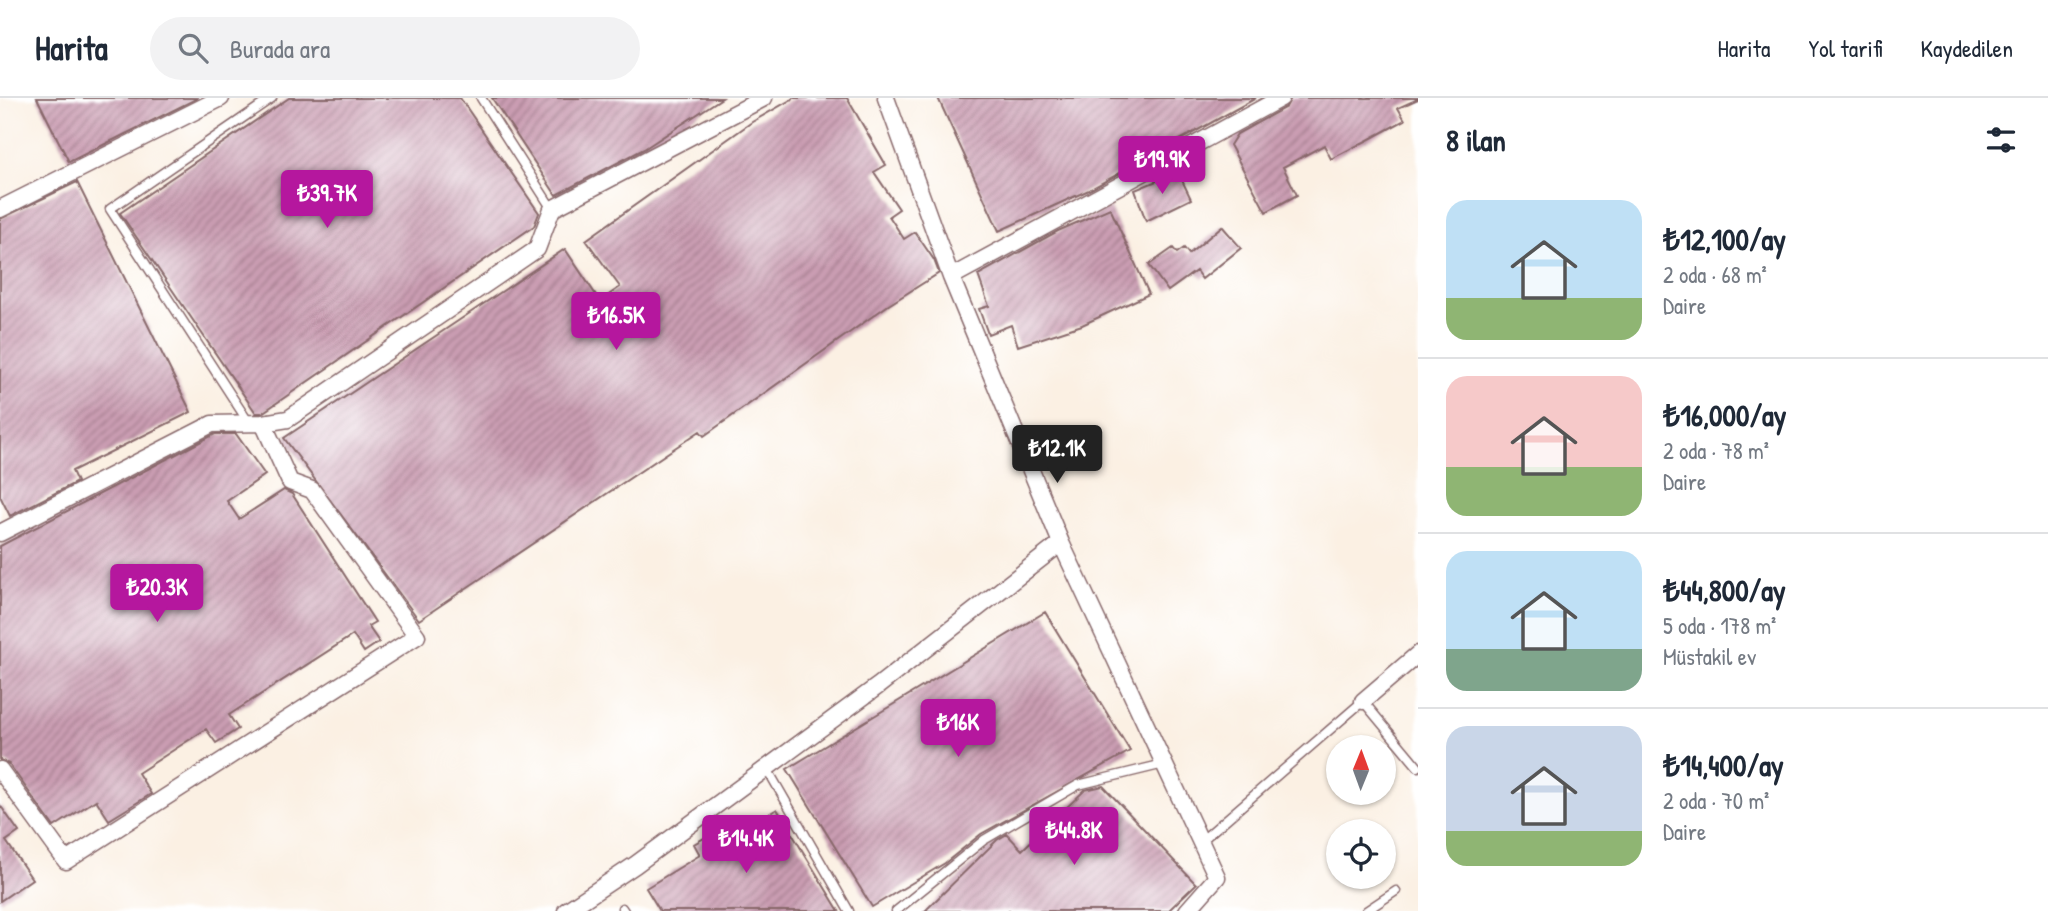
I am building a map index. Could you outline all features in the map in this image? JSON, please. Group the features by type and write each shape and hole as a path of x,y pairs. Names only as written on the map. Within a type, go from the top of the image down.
{"street":[{"path":"0,209 221,98"},
{"path":"0,533 212,424 288,419 537,249 552,209 764,98"},
{"path":"886,98 951,277 1061,543 1217,877 1187,911"},
{"path":"951,277 1281,98"},
{"path":"0,770 66,861 333,687 417,636 312,489 290,482 256,423"},
{"path":"566,911 635,865 878,686 1061,543"},
{"path":"1363,701 1415,664"}],"lane":[{"path":"256,423 110,209 272,98"},
{"path":"481,98 552,209"},
{"path":"1200,842 1363,701 1418,768"},
{"path":"897,911 984,840 1078,785 1164,764"},
{"path":"766,767 849,911"},
{"path":"1366,911 1396,891"}],"building":[{"path":"37,98 198,98 69,162"},
{"path":"289,98 460,98 539,213 534,226 262,413 256,413 120,213"},
{"path":"492,98 722,98 644,149 556,195"},
{"path":"794,98 847,98 886,165 874,172 899,209 889,216 904,239 915,232 934,260 939,273 887,306 704,436 700,431 419,620 284,438 565,249 600,301 620,287 586,240 752,122"},
{"path":"938,98 1256,98 1091,189 999,231"},
{"path":"1291,98 1418,99 1398,108 1405,120 1331,159 1324,145 1283,167 1297,195 1266,212 1230,145 1237,134 1286,107"},
{"path":"1178,172 1191,199 1146,221 1135,190"},
{"path":"77,182 191,412 72,471 77,482 10,516 0,496 0,219"},
{"path":"1110,208 1149,294 1082,325 1018,346 1011,325 988,334 979,309 989,306 978,275 1058,231"},
{"path":"1222,226 1241,248 1202,279 1196,271 1168,291 1149,265 1173,248 1177,253 1184,248 1189,254"},
{"path":"215,434 236,434 265,475 227,501 239,519 284,490 292,494 375,622 368,626 379,642 364,652 353,635 229,715 238,729 216,743 206,729 138,773 151,794 109,820 96,800 54,827 9,764 0,760 0,546"},
{"path":"1045,612 1130,751 981,834 945,863 872,907 787,769"},
{"path":"1103,786 1196,884 1168,911 925,911 997,840 1007,834 1022,850 1085,790"},
{"path":"0,805 19,832 6,841 32,879 0,901"},
{"path":"777,809 839,911 660,911 646,888 700,855 694,844 713,833 719,844"}]}
